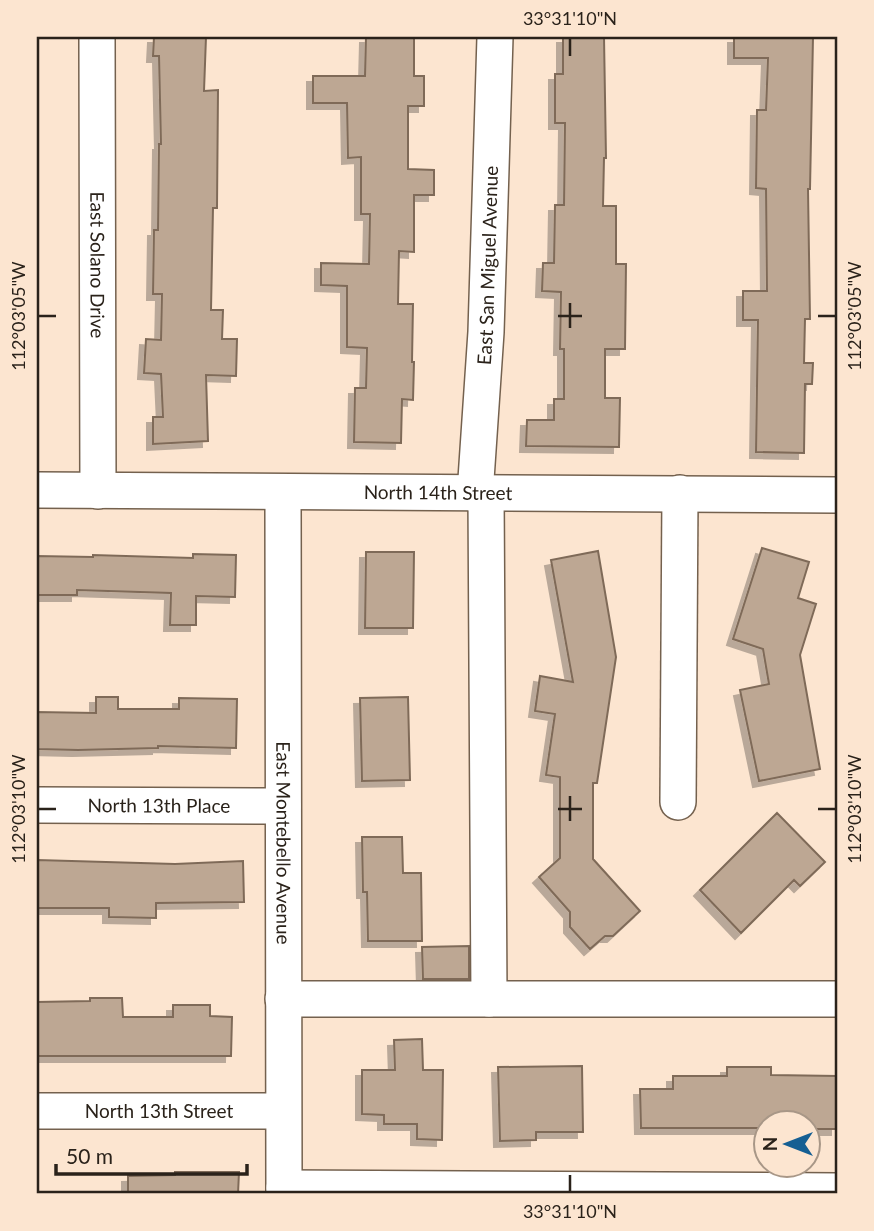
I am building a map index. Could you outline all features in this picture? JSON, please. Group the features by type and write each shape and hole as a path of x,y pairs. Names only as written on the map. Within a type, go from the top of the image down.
{"street":[{"name":"East Solano Drive","path":"97,37 98,491"},
{"name":"East San Miguel Avenue","path":"489,999 481,494 495,37"},
{"name":"North 14th Street","path":"37,491 837,495"},
{"name":"East Montebello Avenue","path":"283,493 284,1191"},
{"path":"678,802 680,493"},
{"name":"North 13th Place","path":"37,805 284,806"},
{"path":"283,999 837,999"},
{"name":"North 13th Street","path":"37,1111 284,1111"},
{"path":"284,1191 837,1191"}],"building":[{"path":"154,37 206,37 204,91 218,90 217,208 213,208 211,310 223,310 222,339 237,339 236,376 206,375 208,441 153,444 153,417 163,417 161,374 144,373 146,339 161,340 162,294 153,294 154,230 158,230 161,144 159,56 153,56"},
{"path":"366,37 414,37 414,76 424,76 424,106 408,106 408,169 434,170 434,195 414,195 414,252 399,251 398,304 413,304 414,362 413,400 402,399 401,443 354,442 355,388 366,388 367,348 347,347 347,286 321,285 321,263 369,264 370,214 361,214 361,157 348,158 347,103 313,103 313,76 365,76"},
{"path":"563,37 604,37 606,158 603,206 616,206 616,264 626,264 625,349 605,349 605,398 620,398 619,447 526,446 527,420 554,420 554,399 564,399 564,349 560,349 561,292 542,291 543,263 554,263 555,205 564,205 565,123 555,123 555,74 563,74"},
{"path":"734,37 813,37 808,189 810,319 805,319 804,363 813,363 812,384 805,384 804,453 756,452 758,320 743,320 743,291 767,291 766,189 756,188 757,110 766,110 768,58 734,58"},
{"path":"762,548 809,562 798,598 816,604 800,655 820,769 759,781 740,690 769,684 763,649 733,639"},
{"path":"598,551 616,657 597,783 593,783 593,859 640,911 613,936 605,936 590,949 570,927 570,912 539,877 560,858 560,777 546,775 555,714 535,711 540,676 573,682 551,560"},
{"path":"366,552 414,552 413,628 365,628"},
{"path":"193,554 236,555 235,597 196,596 196,625 170,625 171,593 77,590 77,595 37,595 37,556 193,558"},
{"path":"96,697 118,697 118,709 179,709 179,698 237,699 236,748 158,746 37,749 37,712 96,713"},
{"path":"408,697 410,780 362,781 360,698"},
{"path":"777,813 825,862 800,886 794,880 741,933 700,890"},
{"path":"362,837 402,837 403,873 421,873 422,941 368,941 367,892 363,892"},
{"path":"37,860 175,864 243,861 244,902 156,903 156,918 109,917 109,908 37,908"},
{"path":"469,946 469,979 423,979 422,947"},
{"path":"90,998 122,998 123,1017 173,1017 173,1005 210,1005 210,1016 232,1017 231,1056 37,1056 37,1002 90,1001"},
{"path":"422,1039 423,1070 443,1070 442,1140 417,1139 417,1124 384,1124 384,1115 362,1114 362,1070 395,1070 394,1040"},
{"path":"582,1066 583,1132 536,1132 536,1140 500,1141 498,1067"},
{"path":"727,1067 771,1067 771,1075 837,1076 837,1129 822,1129 822,1108 752,1108 752,1128 641,1128 640,1089 673,1089 673,1076 727,1076"},
{"path":"175,1172 239,1172 238,1194 128,1194 128,1176 175,1175"}]}
